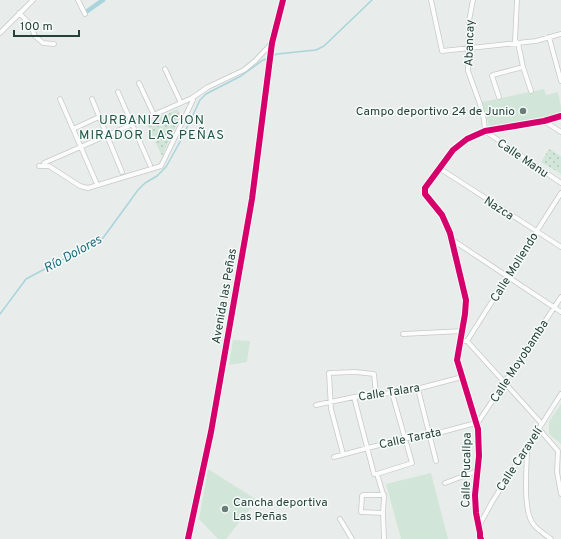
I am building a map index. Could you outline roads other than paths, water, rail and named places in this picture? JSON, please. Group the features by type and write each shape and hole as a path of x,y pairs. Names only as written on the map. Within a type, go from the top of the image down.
{"street":[{"path":"0,33 33,0"},
{"path":"78,0 85,14"},
{"name":"Avenida las Peñas","path":"188,539 211,432 251,207 272,43 283,0"},
{"path":"431,0 442,51 536,41 561,34"},
{"name":"Abancay","path":"473,0 469,21 469,75 480,104 485,132"},
{"path":"517,0 515,41 518,43 523,67 531,91"},
{"path":"19,13 29,23 34,36 43,43 54,44"},
{"path":"550,37 561,81"},
{"path":"44,163 192,98 208,87 244,70 272,43"},
{"path":"499,97 492,76 494,74 523,67"},
{"path":"165,69 181,103"},
{"path":"139,83 154,115"},
{"path":"118,92 150,165"},
{"path":"40,166 49,166 80,186 88,188 161,166 193,100 192,98"},
{"path":"60,99 96,182"},
{"path":"92,99 122,172"},
{"path":"439,168 456,147 467,139 485,132 544,121 561,116"},
{"path":"73,129 99,117"},
{"path":"544,121 561,132"},
{"name":"Calle Manu","path":"485,132 561,183"},
{"name":"Nazca","path":"439,168 561,247"},
{"name":"Calle Pucallpa","path":"439,168 426,186 424,192 442,215 450,234 466,300 463,331 457,360 477,424 479,445 475,495 479,538"},
{"name":"Calle Mollendo","path":"467,341 561,193"},
{"path":"451,238 561,312"},
{"name":"Calle Moyobamba","path":"477,424 561,297"},
{"path":"403,334 463,331"},
{"path":"461,340 467,341 542,424"},
{"path":"343,454 332,415 329,373 355,372 374,374 376,395"},
{"name":"Calle Talara","path":"316,405 354,397 409,391 462,377"},
{"path":"377,474 411,463 392,393"},
{"path":"419,393 436,461"},
{"name":"Calle Caravelí","path":"479,526 492,502 561,394"},
{"path":"354,397 374,474 377,474 384,495 382,513 384,539"},
{"name":"Calle Tarata","path":"334,456 405,438 477,424"},
{"path":"539,429 559,453 561,494"},
{"path":"527,449 526,496 529,515 533,525 551,539"},
{"path":"445,483 477,471"},
{"path":"382,513 361,512 362,496 384,495"},
{"path":"340,519 352,539"}],"waterway":[{"path":"86,12 103,0"},
{"name":"Río Dolores","path":"272,56 277,54 316,50 324,46 372,0"},
{"name":"Río Dolores","path":"0,314 26,279 103,238 138,190 145,183 157,176 166,167 200,100 206,94 241,76 263,60 269,58"}],"place":[{"name":"Campo deportivo 24 de Junio","path":"523,111"},
{"name":"Cancha deportiva Las Peñas","path":"225,509"}],"district":[{"name":"URBANIZACION MIRADOR LAS PEÑAS","path":"152,126"}]}
